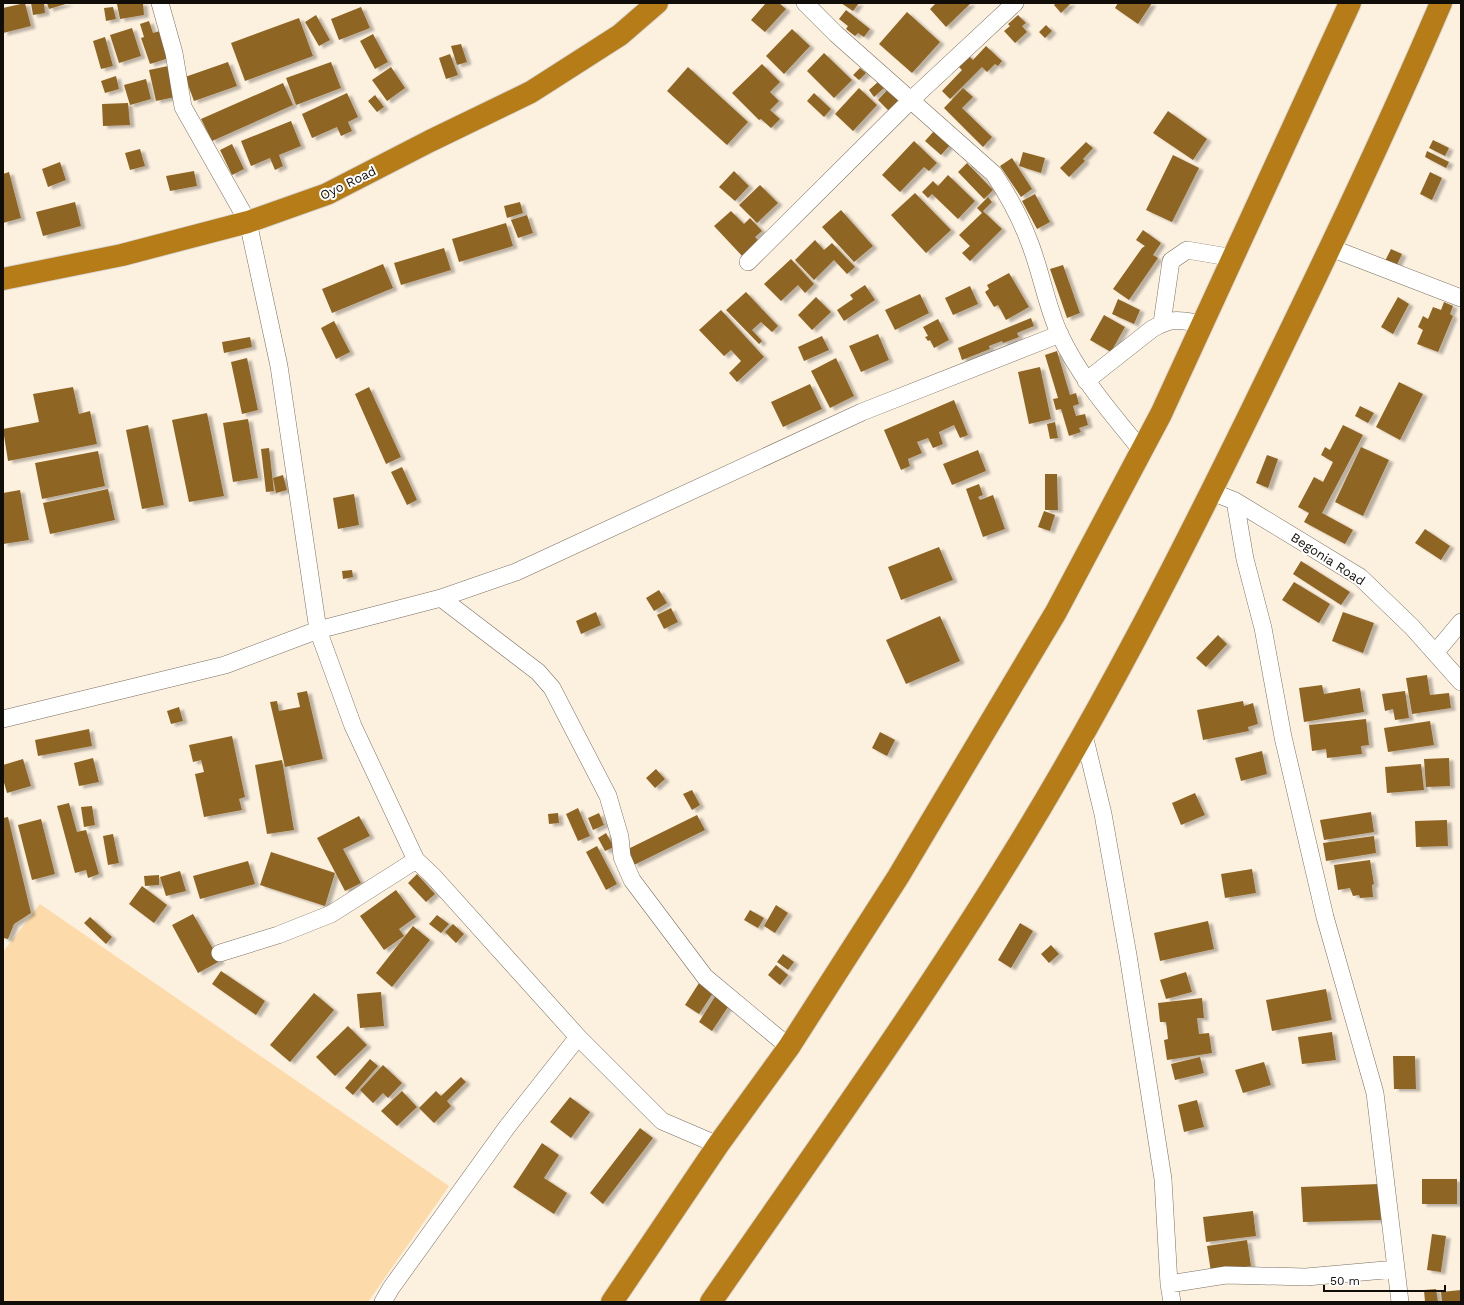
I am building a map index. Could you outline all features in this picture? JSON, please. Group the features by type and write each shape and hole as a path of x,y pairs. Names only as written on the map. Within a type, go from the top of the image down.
{"highway":[{"name":"Oyo Road","path":"3,279 122,255 248,222 328,194 531,92 620,35 657,3"},
{"path":"612,1302 718,1145 789,1047 898,877 1056,612 1143,452 1234,258 1350,3"},
{"path":"711,1302 873,1069 1009,861 1084,735 1124,662 1212,492 1331,248 1442,3"}],"street":[{"path":"160,3 174,53 182,107 248,222 279,366 318,630 353,726 416,860 433,876 578,1037 662,1121 718,1145"},
{"path":"805,3 994,174 1008,195 1029,241 1052,314 1060,334 1086,382 1143,452"},
{"path":"748,262 911,100 1014,3"},
{"path":"1331,248 1461,298"},
{"path":"1162,323 1171,261 1187,250 1234,258"},
{"path":"1086,382 1152,329 1162,323 1174,319 1202,324"},
{"path":"3,719 225,665 318,630 440,598 516,572 862,412 1060,334"},
{"name":"Begonia Road","path":"1212,492 1235,501 1360,577 1412,627 1461,682"},
{"path":"1235,501 1245,559 1264,628 1283,737 1324,910 1375,1093 1400,1302"},
{"path":"440,598 538,672 552,688 608,796 620,837 622,857 632,880 705,977 789,1047"},
{"path":"1435,653 1461,622"},
{"path":"1084,735 1103,814 1128,955 1160,1163 1169,1284 1172,1302"},
{"path":"220,953 278,935 331,914 416,860"},
{"path":"383,1302 391,1288 503,1133 578,1037"},
{"path":"1169,1284 1226,1275 1306,1277 1396,1269"}],"shaded area":[{"path":"40,904 449,1186 368,1302 3,1302 3,952"}],"building":[{"path":"25,3 31,26 3,33 3,8"},
{"path":"31,3 44,3 45,13 33,15"},
{"path":"47,3 69,3 49,9"},
{"path":"143,3 144,15 120,19 117,4"},
{"path":"766,3 779,3 786,9 765,32 751,20"},
{"path":"841,3 859,3 853,11"},
{"path":"936,3 971,3 946,27 930,9"},
{"path":"1056,3 1071,3 1061,13 1054,5"},
{"path":"1118,3 1152,3 1138,24 1115,8"},
{"path":"113,7 116,19 106,21 104,8"},
{"path":"361,7 370,28 339,40 331,19"},
{"path":"846,10 870,29 864,37 858,33 855,36 846,29 848,26 839,19"},
{"path":"907,12 940,42 912,73 879,44"},
{"path":"316,15 330,40 319,46 305,22"},
{"path":"1018,15 1026,23 1022,26 1027,32 1015,43 1004,31 1010,26 1008,24"},
{"path":"299,18 313,56 245,81 231,43"},
{"path":"149,21 153,33 160,31 169,58 150,64 141,38 144,37 140,24"},
{"path":"1046,25 1052,31 1045,38 1039,32"},
{"path":"132,28 141,56 119,63 110,35"},
{"path":"792,29 810,46 784,74 766,56"},
{"path":"373,34 388,62 375,69 360,41"},
{"path":"105,37 113,66 101,69 93,41"},
{"path":"461,44 467,62 457,65 451,46"},
{"path":"986,46 1002,61 998,66 995,64 987,72 982,67 950,99 942,91 962,70 957,65 967,54 973,60"},
{"path":"824,53 852,80 834,98 807,71"},
{"path":"450,54 458,75 446,79 439,58"},
{"path":"228,62 237,86 194,101 185,77"},
{"path":"331,62 341,88 296,105 286,78"},
{"path":"762,64 780,82 770,92 779,101 770,110 780,119 771,128 761,119 759,120 732,93"},
{"path":"168,66 175,97 156,101 149,70"},
{"path":"391,67 405,88 387,101 372,80"},
{"path":"688,67 748,122 727,145 667,91"},
{"path":"860,68 866,73 859,80 853,75"},
{"path":"116,76 119,89 105,93 101,81"},
{"path":"146,79 151,99 130,105 124,85"},
{"path":"879,81 884,88 874,97 869,90"},
{"path":"283,83 293,105 212,141 201,119"},
{"path":"859,88 877,105 853,131 835,114"},
{"path":"889,88 901,99 889,111 878,100"},
{"path":"963,88 973,97 962,108 992,137 983,147 944,108"},
{"path":"347,93 358,117 348,122 352,131 341,136 337,127 312,138 302,114"},
{"path":"814,93 831,109 824,117 807,101"},
{"path":"375,95 384,107 377,112 368,101"},
{"path":"128,103 130,125 103,126 102,104"},
{"path":"1168,111 1207,139 1193,160 1153,133"},
{"path":"291,121 301,146 279,155 283,166 275,170 270,158 251,166 241,141"},
{"path":"934,131 950,145 941,155 925,141"},
{"path":"1433,140 1449,148 1445,156 1429,148"},
{"path":"914,141 937,163 929,171 924,167 900,192 882,175"},
{"path":"1086,142 1093,148 1083,159 1085,161 1069,177 1060,168"},
{"path":"232,144 244,169 232,175 220,150"},
{"path":"140,149 145,166 130,170 125,153"},
{"path":"1427,151 1449,162 1446,168 1425,157"},
{"path":"1023,152 1045,158 1041,173 1019,166"},
{"path":"1173,155 1199,168 1172,222 1146,210"},
{"path":"1012,158 1032,189 1021,197 1000,166"},
{"path":"60,162 66,180 48,187 42,169"},
{"path":"967,163 993,190 984,199 958,172"},
{"path":"194,171 197,186 170,191 166,176"},
{"path":"734,171 749,186 735,201 719,187"},
{"path":"9,172 21,218 3,223 3,174"},
{"path":"1430,172 1442,178 1432,200 1420,194"},
{"path":"948,175 975,201 958,219 932,194 928,198 922,192 933,181 938,186"},
{"path":"760,185 778,203 757,223 739,205"},
{"path":"915,193 951,230 926,253 891,215"},
{"path":"1035,194 1050,222 1037,229 1022,201"},
{"path":"988,197 992,202 983,211 1002,229 970,261 962,253 970,246 959,235 982,213 977,208"},
{"path":"75,202 81,226 43,236 36,212"},
{"path":"520,202 523,213 507,218 504,206"},
{"path":"841,210 873,246 854,262 822,227"},
{"path":"731,211 744,224 750,218 762,231 755,237 761,243 744,258 714,226"},
{"path":"527,215 533,233 518,238 511,220"},
{"path":"506,223 513,246 459,262 452,239"},
{"path":"1143,230 1161,243 1153,255 1158,258 1129,300 1113,289 1142,248 1145,246 1136,240"},
{"path":"815,240 824,250 832,243 855,267 847,274 834,260 814,280 795,260"},
{"path":"444,248 451,270 401,285 394,263"},
{"path":"1391,249 1402,254 1394,271 1383,265"},
{"path":"791,259 814,284 805,293 798,285 781,301 764,284"},
{"path":"383,264 393,288 332,313 322,289"},
{"path":"1063,265 1080,313 1067,318 1050,269"},
{"path":"1009,273 1029,307 1006,320 998,305 994,307 985,292 989,289 987,285"},
{"path":"865,285 875,300 844,321 837,310 853,299 850,295"},
{"path":"970,286 978,304 953,315 945,298"},
{"path":"746,292 778,326 772,332 761,322 752,330 762,341 759,344 726,310"},
{"path":"920,294 929,313 895,330 885,310"},
{"path":"816,297 831,312 812,330 798,315"},
{"path":"1398,297 1409,304 1393,334 1381,327"},
{"path":"1118,299 1140,310 1134,324 1112,314"},
{"path":"1444,302 1453,306 1450,314 1453,316 1438,352 1417,344 1423,330 1418,327 1423,316 1428,319 1433,307 1441,310"},
{"path":"721,310 764,357 737,382 729,373 741,361 731,350 724,356 699,330"},
{"path":"1104,315 1125,327 1111,352 1090,340"},
{"path":"1031,318 1034,326 1017,333 1019,337 989,346 990,349 962,360 958,348"},
{"path":"938,319 949,340 934,348 930,340 928,341 925,337 928,336 923,327"},
{"path":"334,321 350,352 336,359 321,328"},
{"path":"878,334 889,360 861,372 849,346"},
{"path":"822,336 829,350 804,361 798,347"},
{"path":"250,337 252,347 224,353 222,342"},
{"path":"1057,351 1070,395 1076,393 1079,404 1073,406 1076,416 1085,414 1088,425 1079,428 1081,432 1069,436 1061,409 1056,410 1053,399 1058,398 1045,355"},
{"path":"247,358 258,410 242,414 231,362"},
{"path":"836,358 854,396 830,408 811,371"},
{"path":"1040,367 1051,419 1029,424 1018,372"},
{"path":"1399,382 1423,394 1400,440 1376,427"},
{"path":"810,384 822,409 783,427 771,402"},
{"path":"73,387 79,414 90,411 97,444 8,461 3,429 39,422 33,394"},
{"path":"369,387 401,457 386,464 355,394"},
{"path":"954,400 968,435 960,438 954,425 939,432 943,444 933,448 928,438 917,442 922,453 908,459 910,466 901,470 884,430"},
{"path":"1360,406 1374,413 1368,423 1355,416"},
{"path":"207,413 224,496 189,502 172,420"},
{"path":"248,419 258,478 233,482 223,423"},
{"path":"1055,422 1058,438 1050,439 1047,424"},
{"path":"148,425 164,505 142,509 126,430"},
{"path":"1343,425 1363,435 1322,513 1353,530 1345,544 1304,522 1309,513 1298,507 1314,477 1323,482 1333,462 1321,455 1325,447 1330,450"},
{"path":"1361,447 1389,460 1363,516 1335,502"},
{"path":"269,448 274,491 266,492 261,449"},
{"path":"978,450 986,471 952,485 943,464"},
{"path":"98,451 105,486 42,499 35,463"},
{"path":"1267,455 1278,459 1268,488 1256,483"},
{"path":"402,467 417,500 407,505 391,472"},
{"path":"1045,474 1057,474 1058,510 1045,510"},
{"path":"283,475 287,490 276,493 273,478"},
{"path":"979,484 983,495 978,497 980,500 993,495 1005,529 983,537 966,489"},
{"path":"108,489 115,520 50,534 43,503"},
{"path":"20,490 29,540 3,544 3,493"},
{"path":"354,494 359,525 338,529 333,498"},
{"path":"1044,511 1055,515 1050,531 1038,527"},
{"path":"1425,529 1450,546 1441,560 1415,543"},
{"path":"939,547 953,580 901,600 888,567"},
{"path":"1301,561 1350,592 1341,605 1293,574"},
{"path":"352,570 353,577 343,579 342,571"},
{"path":"1294,582 1330,604 1319,623 1282,600"},
{"path":"659,590 667,603 654,611 646,598"},
{"path":"671,608 678,622 664,629 657,615"},
{"path":"596,612 601,625 581,634 576,621"},
{"path":"1343,612 1374,623 1363,653 1332,641"},
{"path":"940,616 960,661 906,684 886,640"},
{"path":"1218,635 1227,644 1206,667 1196,658"},
{"path":"1427,675 1430,695 1449,693 1451,708 1412,714 1406,678"},
{"path":"1322,685 1324,694 1360,688 1364,712 1304,722 1299,688"},
{"path":"307,691 323,759 285,767 270,702 277,701 279,711 300,707 297,693"},
{"path":"1405,691 1409,718 1395,720 1393,709 1385,711 1382,694"},
{"path":"1243,701 1244,706 1253,703 1258,724 1248,727 1249,731 1203,740 1197,710"},
{"path":"179,707 183,721 171,724 167,711"},
{"path":"1366,719 1369,745 1361,746 1362,754 1327,758 1326,749 1312,751 1309,725"},
{"path":"1430,721 1434,745 1388,752 1384,728"},
{"path":"89,729 92,746 38,756 35,740"},
{"path":"880,732 895,740 887,756 872,748"},
{"path":"232,736 245,797 239,799 242,810 204,817 195,774 204,772 201,760 193,762 189,745"},
{"path":"1262,751 1267,774 1241,781 1235,758"},
{"path":"93,758 99,782 79,786 74,763"},
{"path":"1449,758 1450,786 1426,787 1424,759"},
{"path":"23,759 31,786 7,793 3,779 3,765"},
{"path":"282,760 294,830 267,834 255,765"},
{"path":"1421,764 1424,790 1387,793 1385,767"},
{"path":"656,769 665,779 655,788 646,778"},
{"path":"692,790 700,805 692,810 683,794"},
{"path":"1195,793 1205,815 1181,825 1172,803"},
{"path":"69,803 77,832 86,830 99,874 88,878 86,870 75,873 57,806"},
{"path":"92,806 95,825 84,827 81,807"},
{"path":"578,808 590,836 578,841 566,814"},
{"path":"1371,812 1374,832 1324,840 1320,820"},
{"path":"558,813 559,823 549,824 548,814"},
{"path":"599,813 604,825 593,830 588,818"},
{"path":"697,815 705,830 634,865 626,850"},
{"path":"359,816 370,836 343,849 361,883 345,891 317,838"},
{"path":"8,817 31,913 14,924 8,939 3,938 3,818"},
{"path":"41,819 55,874 32,880 18,825"},
{"path":"1447,820 1448,846 1416,847 1415,821"},
{"path":"606,833 614,847 605,851 598,838"},
{"path":"113,834 119,863 108,865 103,836"},
{"path":"1374,836 1376,853 1326,861 1323,843"},
{"path":"597,846 617,884 606,890 586,852"},
{"path":"271,852 335,873 325,906 260,885"},
{"path":"1370,860 1374,884 1372,885 1373,897 1360,898 1359,895 1353,896 1350,888 1338,890 1334,865"},
{"path":"248,861 255,884 200,899 193,876"},
{"path":"1252,869 1256,893 1225,898 1221,874"},
{"path":"180,871 186,891 166,896 160,877"},
{"path":"417,874 435,894 426,902 408,883"},
{"path":"159,875 159,885 145,886 144,876"},
{"path":"142,886 167,905 154,923 129,904"},
{"path":"396,890 416,917 399,929 404,936 384,950 360,916"},
{"path":"776,905 788,913 775,933 764,926"},
{"path":"750,910 764,918 758,928 744,920"},
{"path":"193,914 220,961 198,973 172,925"},
{"path":"437,915 449,924 441,933 429,924"},
{"path":"90,917 112,937 106,944 84,923"},
{"path":"1208,921 1214,949 1160,961 1154,933"},
{"path":"1020,923 1033,931 1011,968 998,960"},
{"path":"453,924 464,934 456,943 445,932"},
{"path":"413,926 430,940 392,987 376,973"},
{"path":"1051,945 1059,954 1049,963 1041,954"},
{"path":"783,954 794,962 788,970 777,962"},
{"path":"776,965 788,975 780,985 768,975"},
{"path":"221,971 265,1001 256,1015 212,984"},
{"path":"1186,972 1192,992 1166,999 1160,980"},
{"path":"699,983 713,993 699,1014 685,1005"},
{"path":"1326,989 1332,1020 1272,1031 1266,1000"},
{"path":"381,992 384,1026 360,1028 357,994"},
{"path":"314,993 334,1010 290,1062 270,1045"},
{"path":"716,995 730,1004 712,1031 699,1022"},
{"path":"1202,998 1204,1018 1197,1018 1199,1034 1209,1033 1212,1053 1167,1060 1164,1040 1168,1039 1166,1022 1160,1022 1158,1003"},
{"path":"348,1026 367,1045 335,1076 316,1057"},
{"path":"1332,1032 1336,1060 1302,1064 1298,1037"},
{"path":"1393,1056 1415,1056 1416,1089 1394,1089"},
{"path":"1200,1057 1204,1073 1175,1080 1171,1064"},
{"path":"370,1059 378,1066 353,1095 345,1088"},
{"path":"1264,1062 1271,1085 1243,1093 1235,1070"},
{"path":"383,1065 402,1083 388,1098 383,1093 373,1103 360,1090"},
{"path":"461,1077 466,1082 447,1101 451,1106 434,1123 419,1108 436,1091 441,1096"},
{"path":"402,1091 417,1107 397,1126 381,1111"},
{"path":"570,1097 590,1112 571,1138 550,1122"},
{"path":"1197,1100 1204,1127 1184,1132 1178,1105"},
{"path":"640,1128 653,1138 603,1204 590,1193"},
{"path":"542,1143 559,1155 544,1178 567,1193 554,1214 513,1187"},
{"path":"1422,1179 1457,1179 1457,1204 1422,1204"},
{"path":"1379,1184 1381,1220 1303,1222 1301,1187"},
{"path":"1253,1211 1256,1236 1206,1242 1203,1217"},
{"path":"1432,1234 1446,1236 1441,1272 1427,1270"},
{"path":"1247,1240 1251,1266 1211,1272 1207,1246"},
{"path":"1436,1289 1438,1302 1425,1302 1424,1290"},
{"path":"1461,1290 1461,1302 1442,1302 1441,1292"}]}
